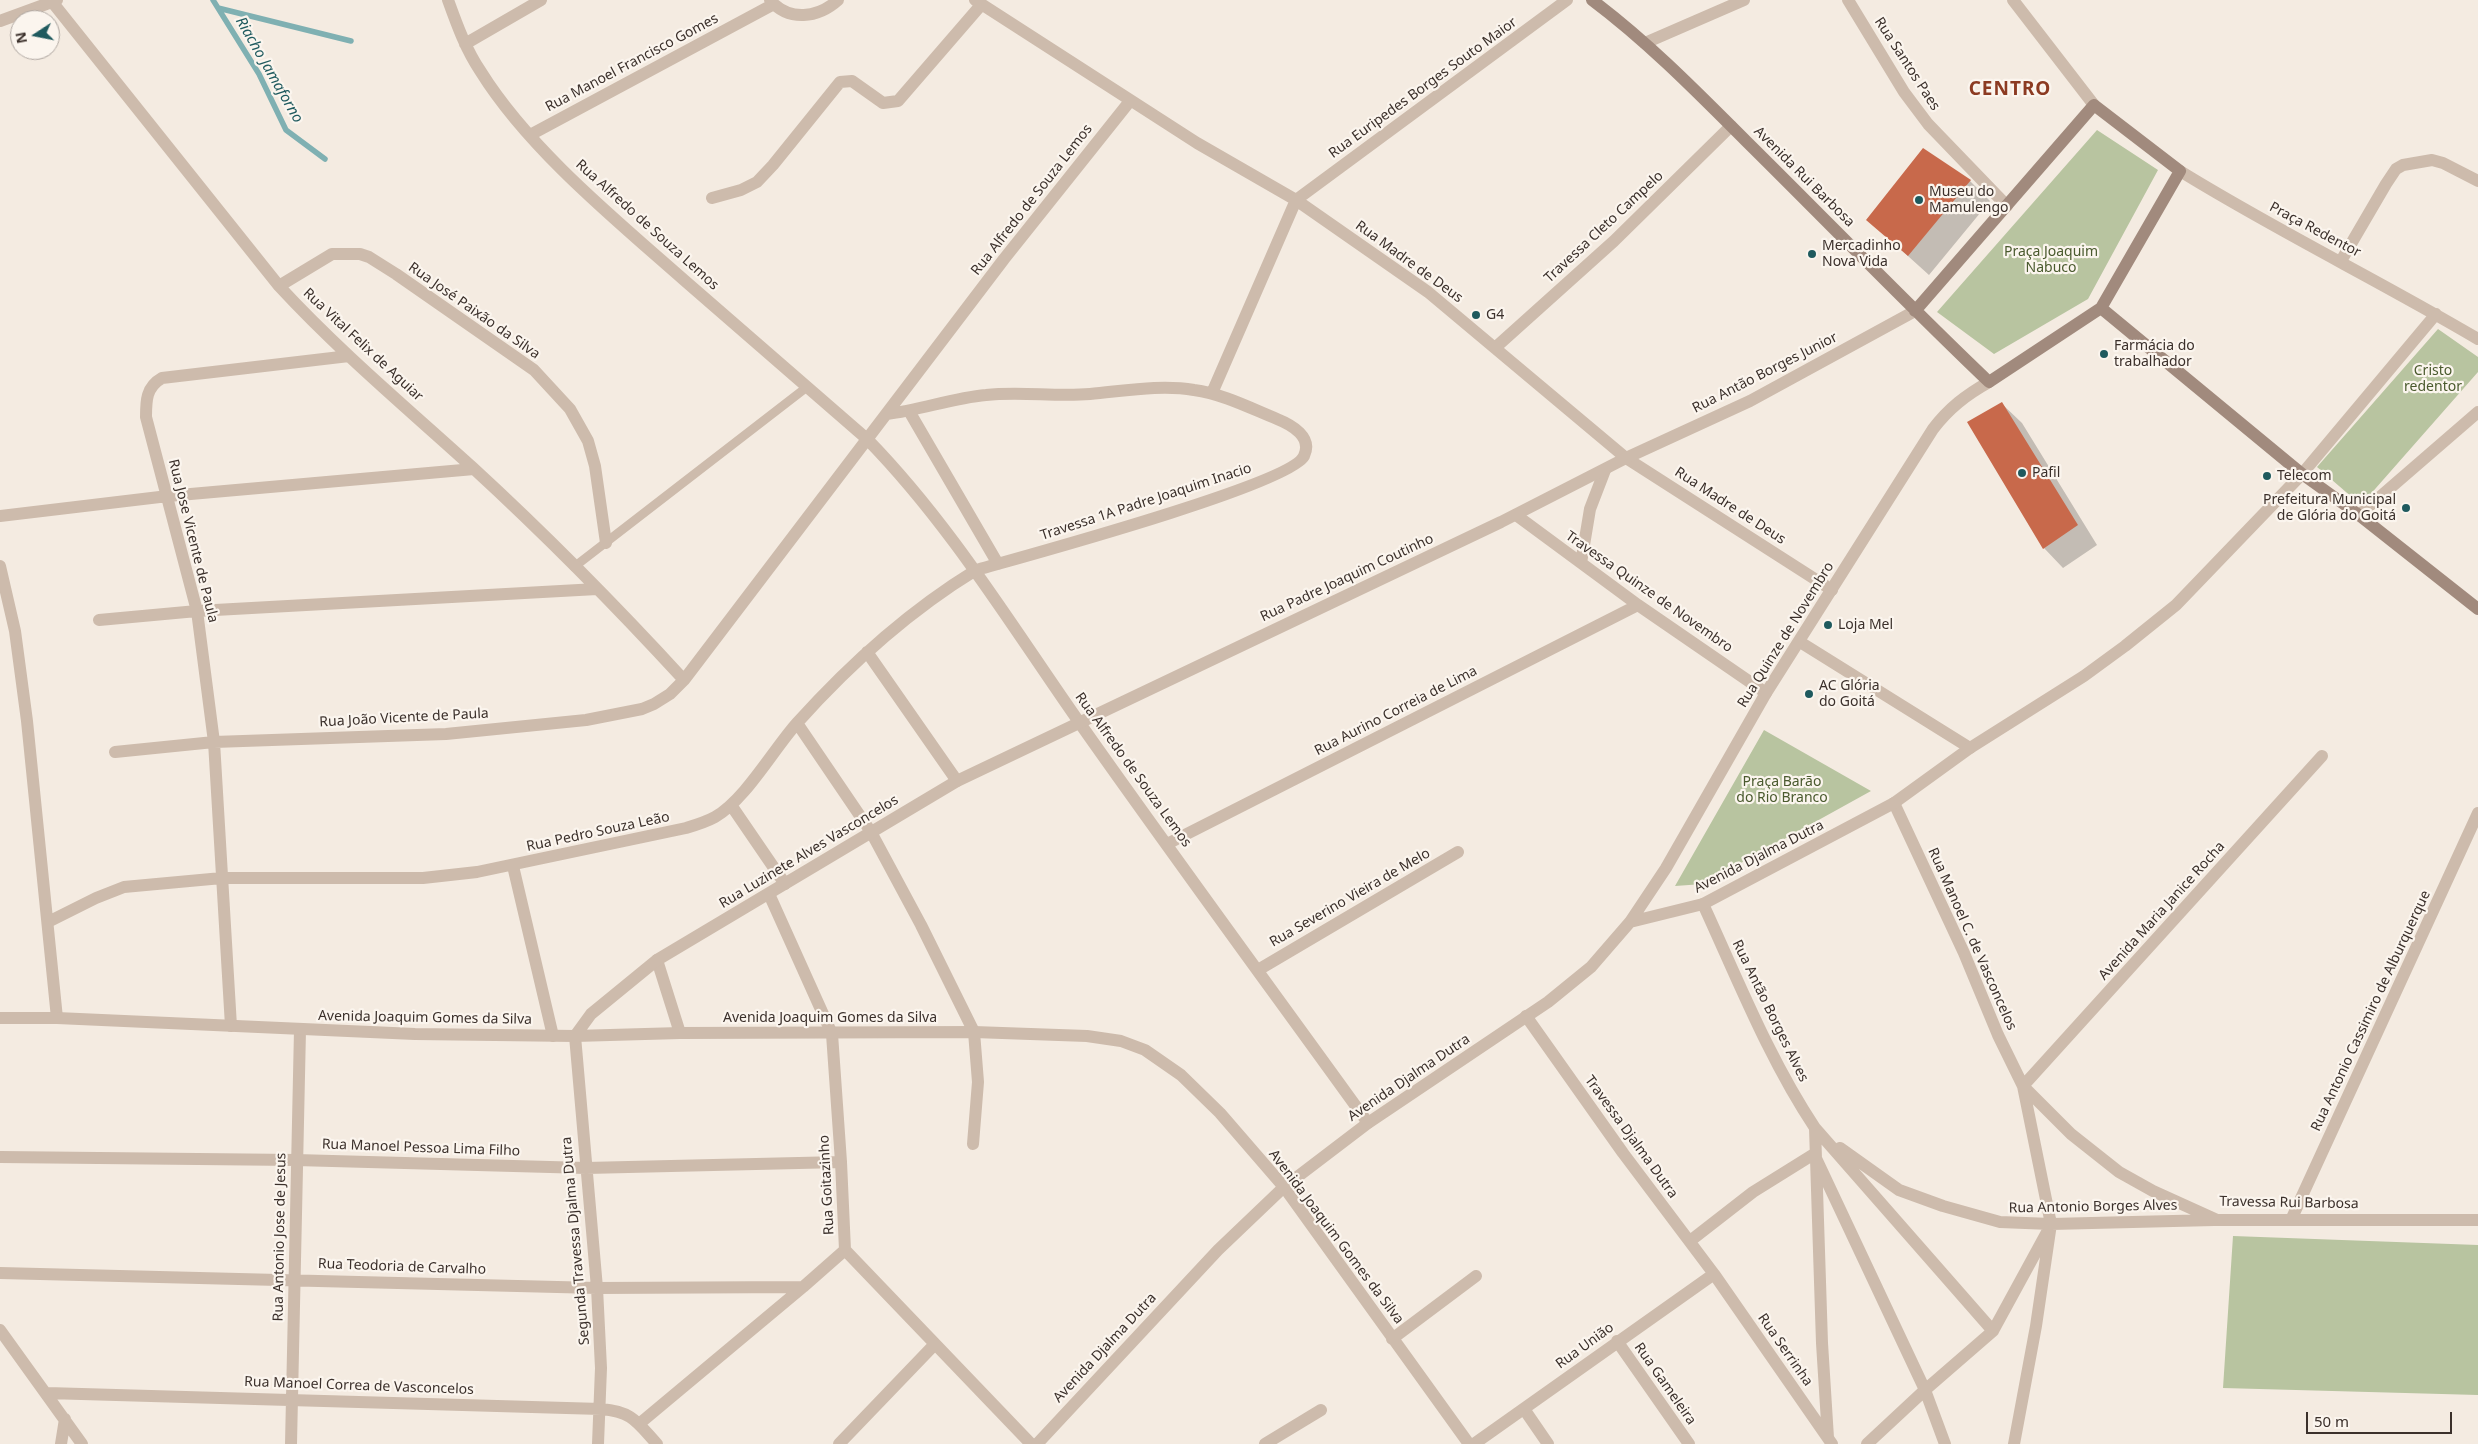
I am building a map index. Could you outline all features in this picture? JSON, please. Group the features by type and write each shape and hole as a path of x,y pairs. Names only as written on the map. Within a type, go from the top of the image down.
{"main road":[{"name":"Avenida Rui Barbosa","path":"1592,0 1645,43 1989,382"},
{"path":"1915,311 2094,105 2180,171 2101,308 1989,382"},
{"path":"2101,308 2302,474 2359,515 2478,610"}],"street":[{"name":"Rua Alfredo de Souza Lemos","path":"448,0 465,44 498,98 530,135 585,192 867,439 889,461 976,570 1078,722 1368,1124"},
{"path":"465,44 541,0"},
{"path":"772,2 792,15 803,16 816,12 838,0"},
{"name":"Rua Euripedes Borges Souto Maior","path":"1296,200 1567,0"},
{"path":"1645,43 1744,0"},
{"name":"Rua Santos Paes","path":"1848,0 1904,92 1928,124 2007,206"},
{"path":"2012,0 2094,105"},
{"path":"0,21 55,2"},
{"name":"Rua Vital Felix de Aguiar","path":"55,2 279,286 349,356 474,469 597,589 684,680"},
{"name":"Rua Manoel Francisco Gomes","path":"530,135 772,2"},
{"path":"712,198 741,190 756,182 773,166 840,82 852,81 883,103 889,104 898,101 978,2"},
{"name":"Rua Madre de Deus","path":"978,2 1197,143 1296,200 1428,292 1496,347 1626,458 1832,590"},
{"name":"Rua Alfredo de Souza Lemos","path":"684,680 1004,259 1130,101"},
{"name":"Travessa Cleto Campelo","path":"1496,347 1614,241 1731,126"},
{"path":"2341,261 2396,169 2403,165 2432,160 2443,163 2478,181"},
{"name":"Praça Redentor","path":"2180,171 2234,204 2341,261 2478,339"},
{"path":"887,414 909,412 966,397 989,394 1081,395 1172,388 1212,393 1296,200"},
{"name":"Rua José Paixão da Silva","path":"279,286 332,254 360,254 369,257 396,274 534,370 570,409 588,441 595,466 606,543"},
{"name":"Rua Antão Borges Junior","path":"1626,458 1750,401 1915,311"},
{"path":"2302,474 2436,314"},
{"name":"Rua Jose Vicente de Paula","path":"231,1026 214,742 197,611 146,417 146,402 154,383 174,376 349,356"},
{"name":"Rua Quinze de Novembro","path":"1630,922 1666,868 1766,692 1800,642 1938,423 1948,410 1968,394 1989,382"},
{"name":"Travessa 1A Padre Joaquim Inacio","path":"976,570 1179,509 1260,482 1295,466 1303,458 1306,442 1298,430 1283,421 1212,393"},
{"path":"909,412 998,564"},
{"path":"2359,515 2478,412"},
{"name":"Rua Padre Joaquim Coutinho","path":"1078,722 1516,515 1626,458"},
{"path":"0,516 168,496 474,469"},
{"path":"1581,563 1590,509 1605,470"},
{"name":"Avenida Djalma Dutra","path":"1036,1444 1218,1250 1284,1187 1368,1124 1573,984 1608,949 1630,922 1703,904 1894,803 1970,748 2084,676 2176,605 2302,474"},
{"name":"Travessa Quinze de Novembro","path":"1516,515 1638,605 1766,692"},
{"path":"0,566 15,631 27,721 57,1018"},
{"name":"Rua Pedro Souza Leão","path":"48,922 96,898 124,887 222,878 423,878 513,866 686,828 714,817 731,805 797,723 867,652 913,612 976,570"},
{"path":"99,620 197,611 597,589"},
{"name":"Rua Aurino Correia de Lima","path":"1167,844 1638,605"},
{"path":"1800,642 1970,748"},
{"path":"867,652 957,781"},
{"name":"Rua João Vicente de Paula","path":"115,752 214,742 446,734 586,720 642,709 670,694 684,680"},
{"name":"Rua Luzinete Alves Vasconcelos","path":"575,1036 591,1014 657,960 957,781 1078,722"},
{"path":"797,723 871,832 921,925 974,1032 978,1082 974,1144"},
{"name":"Avenida Maria Janice Rocha","path":"2023,1086 2322,756"},
{"name":"Rua Manoel C. de Vasconcelos","path":"1894,803 1964,953 1998,1035 2023,1086"},
{"path":"731,805 785,884"},
{"name":"Rua Antonio Cassimiro de Alburquerque","path":"2291,1220 2478,814"},
{"name":"Rua Severino Vieira de Melo","path":"1258,970 1458,852"},
{"path":"513,866 553,1036"},
{"name":"Rua Goitazinho","path":"769,894 832,1034 842,1162 845,1250 1031,1444"},
{"name":"Rua Antão Borges Alves","path":"1703,904 1761,1031 1795,1099 1815,1128"},
{"path":"657,960 680,1033"},
{"name":"Travessa Djalma Dutra","path":"1526,1016 1623,1153 1714,1274"},
{"name":"Avenida Joaquim Gomes da Silva","path":"0,1018 57,1018 300,1030 553,1036 680,1033 832,1034 974,1032 1087,1036 1121,1041 1145,1050 1181,1075 1220,1113 1284,1187 1469,1444"},
{"name":"Rua Antonio Jose de Jesus","path":"291,1444 293,1280 300,1030"},
{"name":"Segunda Travessa Djalma Dutra","path":"575,1036 597,1288 600,1409 598,1444"},
{"path":"2014,1444 2036,1326 2051,1224 2023,1086"},
{"name":"Travessa Rui Barbosa","path":"2023,1086 2070,1134 2119,1172 2153,1191 2218,1220 2478,1220"},
{"path":"1815,1128 1814,1154 1822,1343 1830,1441"},
{"path":"1815,1128 1993,1331"},
{"name":"Rua Antonio Borges Alves","path":"1815,1128 1857,1162 1899,1190 1943,1206 2000,1222 2051,1224 2218,1220"},
{"path":"1690,1241 1754,1192 1814,1154"},
{"path":"1814,1154 1925,1390 1945,1444"},
{"name":"Rua Manoel Pessoa Lima Filho","path":"0,1157 296,1160 586,1168 842,1162"},
{"path":"1868,1444 1925,1390 1993,1331 2051,1224"},
{"path":"639,1424 845,1250"},
{"name":"Rua Teodoria de Carvalho","path":"0,1273 597,1288 803,1287"},
{"name":"Rua Serrinha","path":"1714,1274 1830,1441"},
{"name":"Rua União","path":"1474,1444 1714,1274"},
{"path":"1392,1338 1476,1276"},
{"path":"0,1330 47,1392 82,1444"},
{"name":"Rua Gameleira","path":"1618,1342 1688,1444"},
{"path":"839,1444 935,1344"},
{"name":"Rua Manoel Correa de Vasconcelos","path":"47,1392 600,1409 630,1415 657,1444"},
{"path":"1524,1409 1548,1444"},
{"path":"1265,1444 1321,1410"},
{"path":"61,1444 65,1419"}],"lane":[{"path":"574,567 807,387"}],"green space":[{"name":"Praça Joaquim Nabuco","path":"2097,130 2158,170 2088,299 1994,354 1937,312"},
{"name":"Cristo redentor","path":"2438,329 2478,357 2478,372 2361,505 2317,467"},
{"name":"Praça Barão do Rio Branco","path":"1764,730 1871,791 1703,884 1675,886"},
{"path":"2233,1236 2478,1245 2478,1395 2223,1388"}],"building":[{"name":"Museu do Mamulengo","path":"1923,148 1971,180 1908,256 1866,220"},
{"name":"Pafil","path":"2002,402 2078,525 2043,549 1967,422"}],"waterway":[{"name":"Riacho Jamaforno","path":"213,0 259,74 286,130 325,159"},
{"name":"Riacho Jamaforno","path":"218,8 351,41"}],"place":[{"name":"Museu do Mamulengo","path":"1919,200"},
{"name":"Mercadinho Nova Vida","path":"1812,254"},
{"name":"G4","path":"1476,315"},
{"name":"Farmácia do trabalhador","path":"2104,354"},
{"name":"Pafil","path":"2022,473"},
{"name":"Telecom","path":"2267,476"},
{"name":"Prefeitura Municipal de Glória do Goitá","path":"2406,508"},
{"name":"Loja Mel","path":"1828,625"},
{"name":"AC Glória do Goitá","path":"1809,694"}],"district":[{"name":"CENTRO","path":"2010,90"}]}
